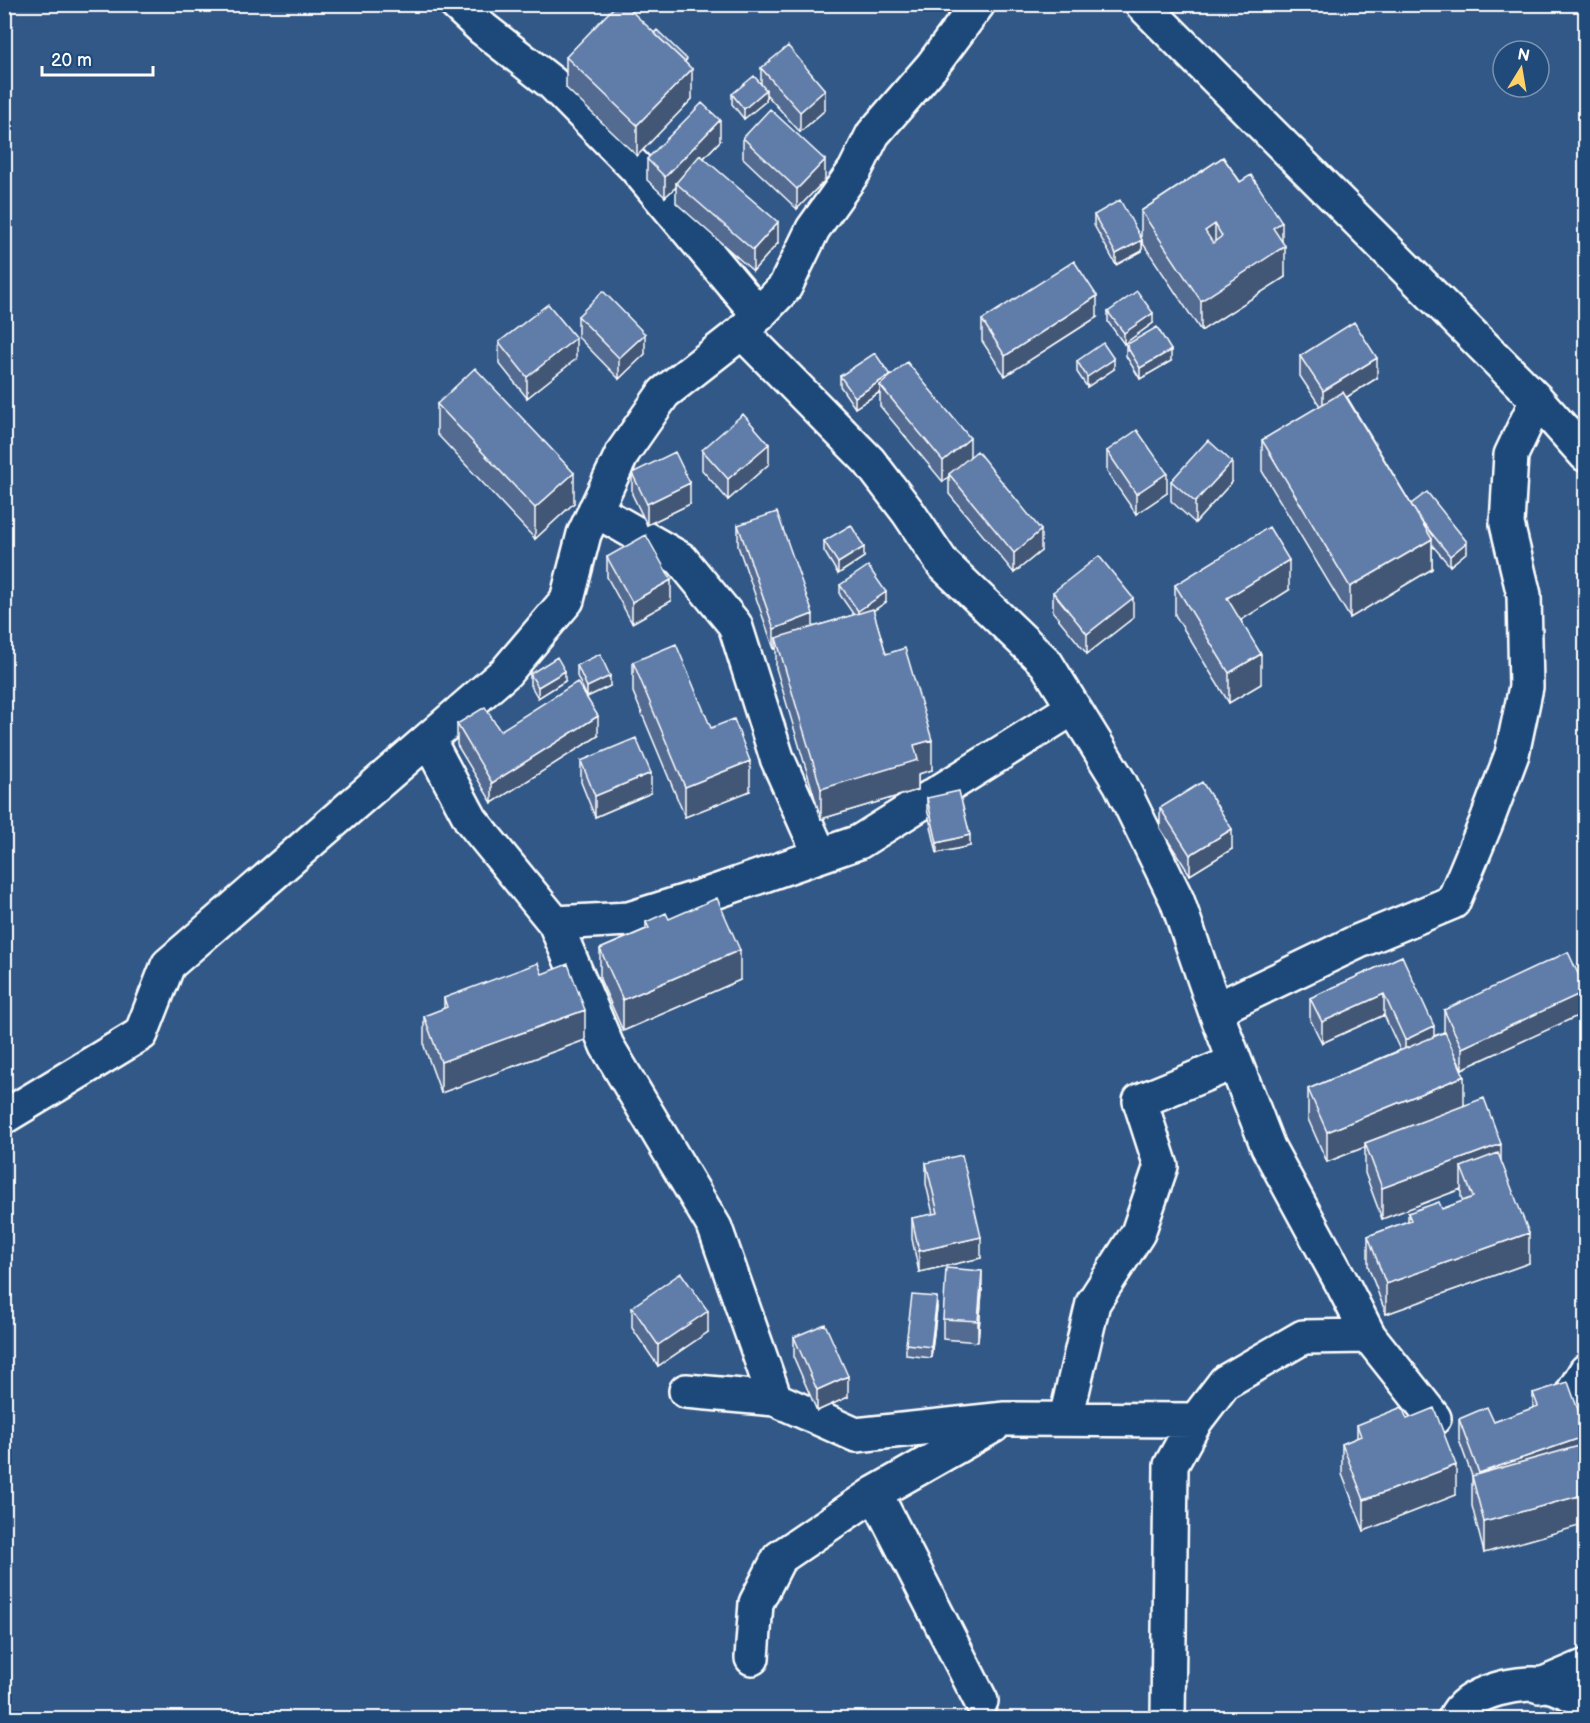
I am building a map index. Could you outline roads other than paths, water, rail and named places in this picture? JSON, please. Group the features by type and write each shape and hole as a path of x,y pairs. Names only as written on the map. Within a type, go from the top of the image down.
{"street":[{"path":"456,4 482,28 552,83 636,168 750,323 869,461 908,512 942,564 1046,663 1120,783 1177,900 1215,1010 1268,1147 1369,1336 1434,1418"},
{"path":"4,1117 141,1034 168,965 506,672 567,600 584,534 595,510 623,452 664,393 750,323 785,287 813,229 855,171 873,134 933,66 978,4"},
{"path":"1142,4 1537,400 1586,455"},
{"path":"1215,1010 1356,942 1453,902 1512,754 1527,687 1524,595 1506,524 1511,455 1537,400"},
{"path":"595,510 681,559 735,625 777,758 820,855"},
{"path":"555,923 629,919 859,842 1073,708"},
{"path":"429,741 471,820 555,923 607,1046 715,1228 775,1399"},
{"path":"1066,1418 1093,1303 1138,1233 1161,1166 1140,1101 1235,1062"},
{"path":"1168,1719 1171,1465 1196,1420 1225,1382 1303,1338 1369,1336"},
{"path":"686,1391 775,1399 856,1435 1005,1419 1196,1420"},
{"path":"752,1658 756,1603 779,1558 875,1493 1005,1419"},
{"path":"875,1493 981,1701"},
{"path":"1539,1686 1586,1666"},
{"path":"1455,1719 1468,1701 1514,1684 1549,1686 1586,1700"}]}
